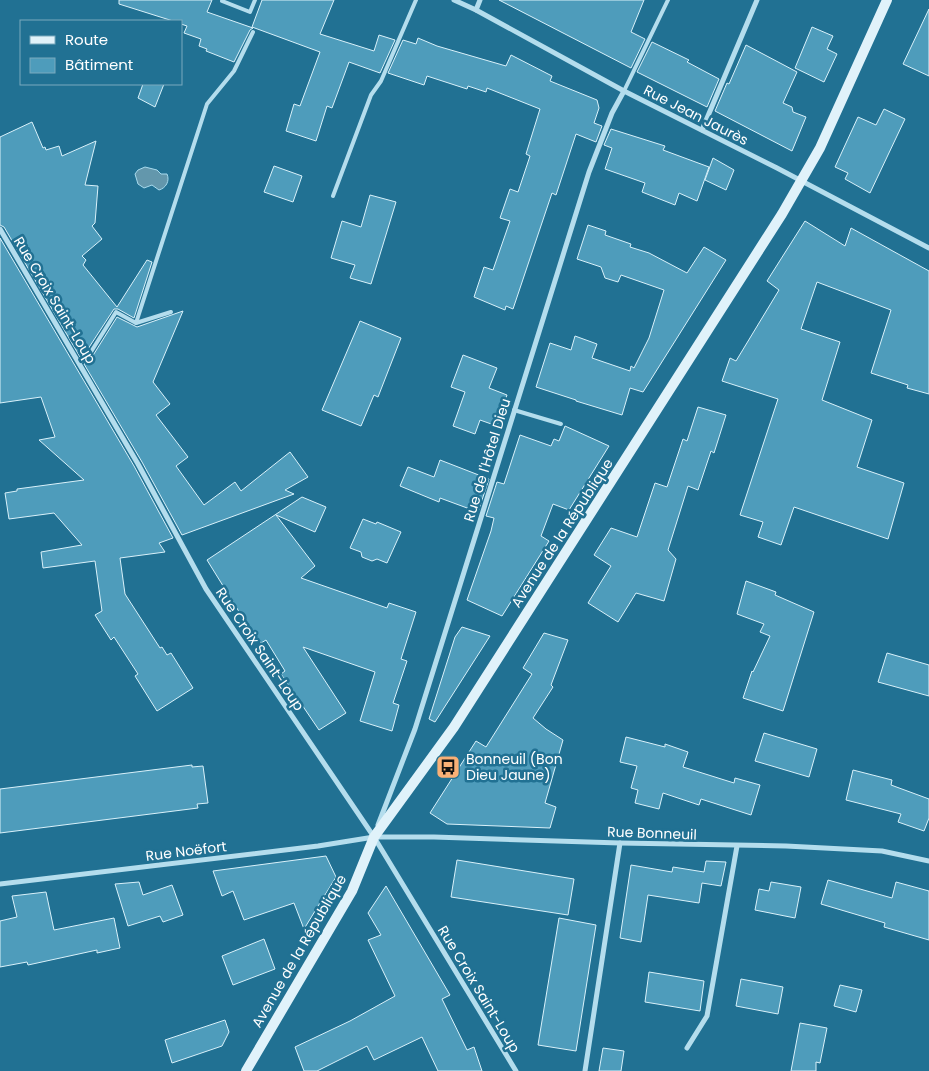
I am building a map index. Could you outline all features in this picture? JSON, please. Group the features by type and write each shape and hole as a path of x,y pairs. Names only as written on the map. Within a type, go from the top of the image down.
{"street":[{"name":"Rue Jean Jaurès","path":"454,0 476,10 624,91 929,248"},
{"path":"476,10 480,0"},
{"path":"702,130 757,0"},
{"name":"Avenue de la République","path":"246,1071 352,891 374,837 454,727 782,214 820,148 887,0"},
{"name":"Rue de l'Hôtel Dieu","path":"374,837 415,729 588,172 612,113 624,91"},
{"name":"Rue Croix Saint-Loup","path":"0,229 138,464 206,589 374,837 516,1071"},
{"name":"Rue Bonneuil","path":"374,837 786,846 882,851 929,861"},
{"name":"Rue Noëfort","path":"0,884 318,846 374,837"},
{"path":"585,1071 620,843"},
{"path":"686,1048 707,1016 737,846"}],"lane":[{"path":"222,2 250,12 255,0"},
{"path":"333,196 370,95 382,81 416,0"},
{"path":"624,91 668,0"},
{"path":"136,323 207,104 234,71 253,32"},
{"path":"79,363 89,355 116,312 136,323 171,312"},
{"path":"514,410 561,424"}],"water":[{"path":"145,167 157,170 161,174 167,174 168,182 165,186 159,190 152,185 144,188 138,184 135,174 138,170"}],"building":[{"path":"119,0 212,0 207,12 253,28 250,30 234,62 206,51 207,49 199,46 201,39 184,33 187,26 182,24 182,20 170,20 119,4"},
{"path":"262,0 334,0 320,34 374,51 379,35 395,40 380,73 349,62 332,108 327,106 316,141 286,131 294,104 300,106 320,52 252,27"},
{"path":"499,0 644,0 631,32 645,39 631,68"},
{"path":"929,9 929,76 903,64"},
{"path":"812,27 833,36 827,49 837,54 824,82 795,68"},
{"path":"418,38 437,46 506,66 511,55 552,76 550,81 597,100 599,108 594,123 602,126 596,142 576,134 556,195 552,193 513,309 506,306 505,310 474,297 484,267 493,270 510,221 500,218 510,189 518,192 530,156 526,154 540,109 487,88 486,92 468,86 467,89 427,76 424,85 388,73 403,40 416,44"},
{"path":"652,42 689,60 687,62 719,79 707,107 637,72"},
{"path":"746,45 797,72 783,103 792,107 793,112 806,117 792,151 715,111"},
{"path":"143,85 164,85 155,107 138,98"},
{"path":"884,109 905,119 870,193 845,179 848,173 835,167 858,117 876,125"},
{"path":"32,122 43,148 45,147 46,150 59,146 62,156 96,141 85,185 98,186 95,223 92,226 102,239 82,256 86,260 83,265 117,307 147,260 152,262 134,318 118,309 114,309 86,352 80,357 4,227 0,225 0,137"},
{"path":"611,129 665,146 663,150 709,167 697,201 679,193 675,205 642,192 645,183 605,169 612,148 604,145"},
{"path":"713,158 734,170 726,190 705,180"},
{"path":"274,166 302,176 293,202 264,192"},
{"path":"370,195 396,202 371,284 350,278 355,265 331,258 342,221 361,227"},
{"path":"805,221 845,246 851,228 929,271 929,394 907,388 908,385 871,373 891,310 817,282 801,329 840,342 822,400 872,420 857,467 904,483 888,539 794,507 781,545 758,537 763,522 740,515 778,399 722,381 730,358 736,361 779,290 767,281"},
{"path":"588,225 606,231 605,235 631,244 630,247 649,253 687,273 704,247 726,260 643,392 630,388 622,415 536,387 550,343 571,350 575,336 597,344 592,358 630,371 631,366 634,368 649,338 664,290 621,275 618,282 605,278 601,267 577,259"},
{"path":"0,238 134,466 173,538 159,543 165,552 120,558 125,594 160,648 162,647 167,655 171,653 193,688 157,711 135,676 138,674 114,637 111,640 95,615 102,611 95,561 43,568 41,552 82,545 54,513 9,519 5,493 17,491 17,489 84,480 39,440 55,437 41,397 0,403"},
{"path":"183,311 153,382 170,404 156,415 188,457 176,466 204,505 235,482 241,491 290,452 308,477 285,490 294,494 182,535 142,462 84,364 92,357 117,317 137,327"},
{"path":"360,321 401,338 378,397 374,395 361,426 322,410"},
{"path":"463,355 497,368 489,388 507,395 497,426 480,420 475,434 453,426 465,392 451,387"},
{"path":"698,407 726,415 714,453 711,451 698,490 688,486 668,550 676,559 664,601 636,593 618,622 588,603 611,566 594,555 611,528 637,537 655,483 667,487 683,439 687,441"},
{"path":"565,426 609,446 569,510 553,504 541,536 549,541 502,616 467,600 491,531 494,518 486,516 497,482 504,484 520,435 551,446 554,439 559,441"},
{"path":"440,460 489,479 478,512 440,498 439,502 400,486 408,467 434,477"},
{"path":"302,497 326,507 315,532 276,515 315,566 301,578 387,608 389,603 416,612 401,659 407,661 393,703 399,705 392,731 360,721 375,672 303,647 346,713 319,730 281,674 285,671 266,640 261,643 258,638 256,639 207,560"},
{"path":"363,519 376,524 377,522 401,532 387,563 377,559 372,561 362,557 361,552 350,548"},
{"path":"746,581 776,592 775,595 814,612 783,711 743,698 752,671 770,636 760,632 764,624 737,614"},
{"path":"462,627 490,636 435,722 429,719 455,637"},
{"path":"544,633 568,640 551,685 553,687 533,718 563,740 545,803 556,807 550,828 447,824 430,813 476,741 486,747 532,674 523,668"},
{"path":"887,653 929,665 929,696 878,682"},
{"path":"764,733 817,749 809,777 755,761"},
{"path":"626,737 665,747 665,744 688,752 683,767 734,783 735,778 760,785 751,815 701,799 699,805 663,793 659,809 635,803 638,790 631,788 637,766 620,762"},
{"path":"192,765 192,767 203,766 208,803 197,804 198,808 0,833 0,789"},
{"path":"853,770 892,780 891,785 929,799 929,818 924,831 898,822 901,814 846,800"},
{"path":"326,856 336,877 304,929 294,903 244,920 233,891 222,896 213,871"},
{"path":"457,860 574,879 568,915 451,897"},
{"path":"706,861 726,862 721,886 702,883 699,903 648,895 641,942 620,938 631,865 672,872 673,867 704,872"},
{"path":"828,880 892,898 896,882 929,891 929,940 884,927 885,923 821,904"},
{"path":"139,882 143,895 172,885 183,915 163,922 160,916 128,926 115,884"},
{"path":"771,882 801,887 795,918 755,910 759,889 769,891"},
{"path":"386,886 450,995 442,999 467,1050 474,1047 482,1071 438,1071 422,1037 374,1060 367,1046 317,1071 304,1071 295,1047 350,1021 395,996 368,940 381,935 368,913"},
{"path":"46,892 54,930 114,918 120,948 97,953 97,950 28,965 27,962 0,967 0,921 17,917 12,896"},
{"path":"559,918 596,925 576,1051 538,1045"},
{"path":"264,939 275,969 233,985 222,956"},
{"path":"649,972 704,981 700,1011 645,1002"},
{"path":"741,979 783,987 778,1014 736,1006"},
{"path":"840,985 862,990 856,1012 834,1006"},
{"path":"225,1020 229,1032 222,1046 172,1063 165,1040"},
{"path":"800,1023 827,1028 820,1063 816,1062 816,1071 791,1071"},
{"path":"603,1048 624,1051 621,1071 599,1071"}],"place":[{"name":"Bonneuil (Bon Dieu Jaune)","path":"448,767"}]}
